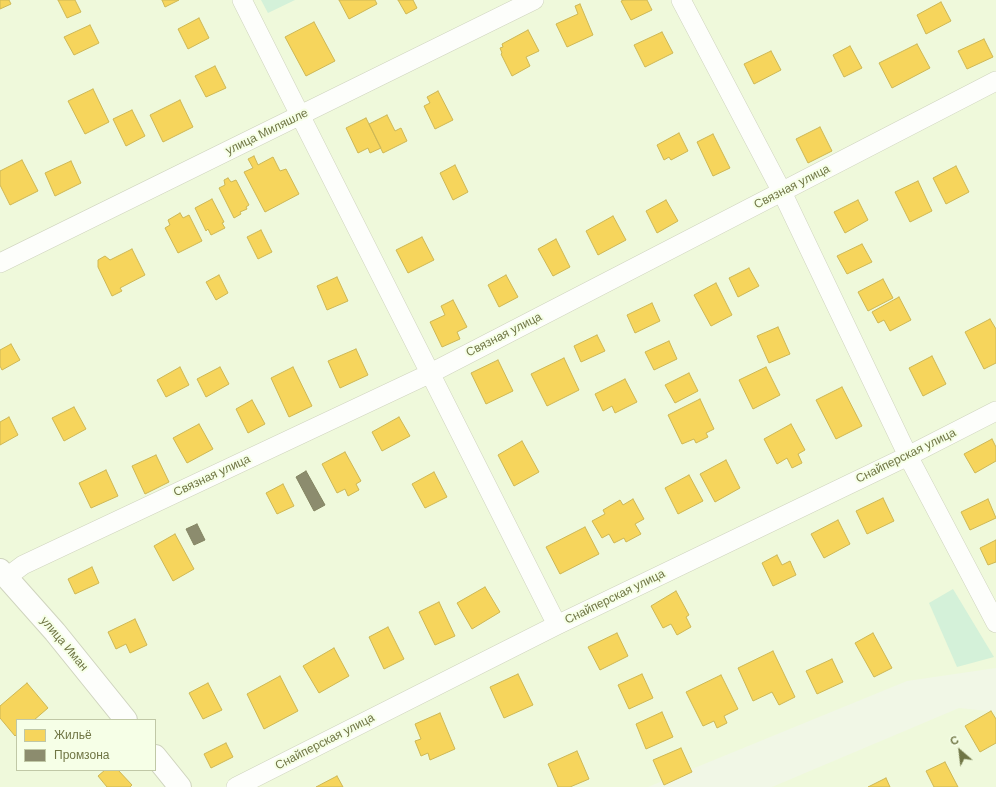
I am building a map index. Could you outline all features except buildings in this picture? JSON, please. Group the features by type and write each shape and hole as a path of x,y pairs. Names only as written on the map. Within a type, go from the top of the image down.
{"street":[{"path":"242,0 557,625"},
{"name":"улица Миляшле","path":"0,263 534,0"},
{"path":"681,0 782,192 908,456 996,623"},
{"name":"Связная улица","path":"3,573 23,565 431,373 996,82"},
{"name":"Снайперская улица","path":"236,787 557,625 908,456 996,411"},
{"name":"улица Иман","path":"3,573 55,632 125,719"},
{"path":"156,757 180,787"}],"shaded area":[{"path":"0,0 996,0 996,668 907,681 648,787 0,787"},
{"path":"261,0 295,0 268,13"},
{"path":"953,589 994,657 957,667 929,603"},
{"path":"959,708 996,712 996,787 772,787"}]}
